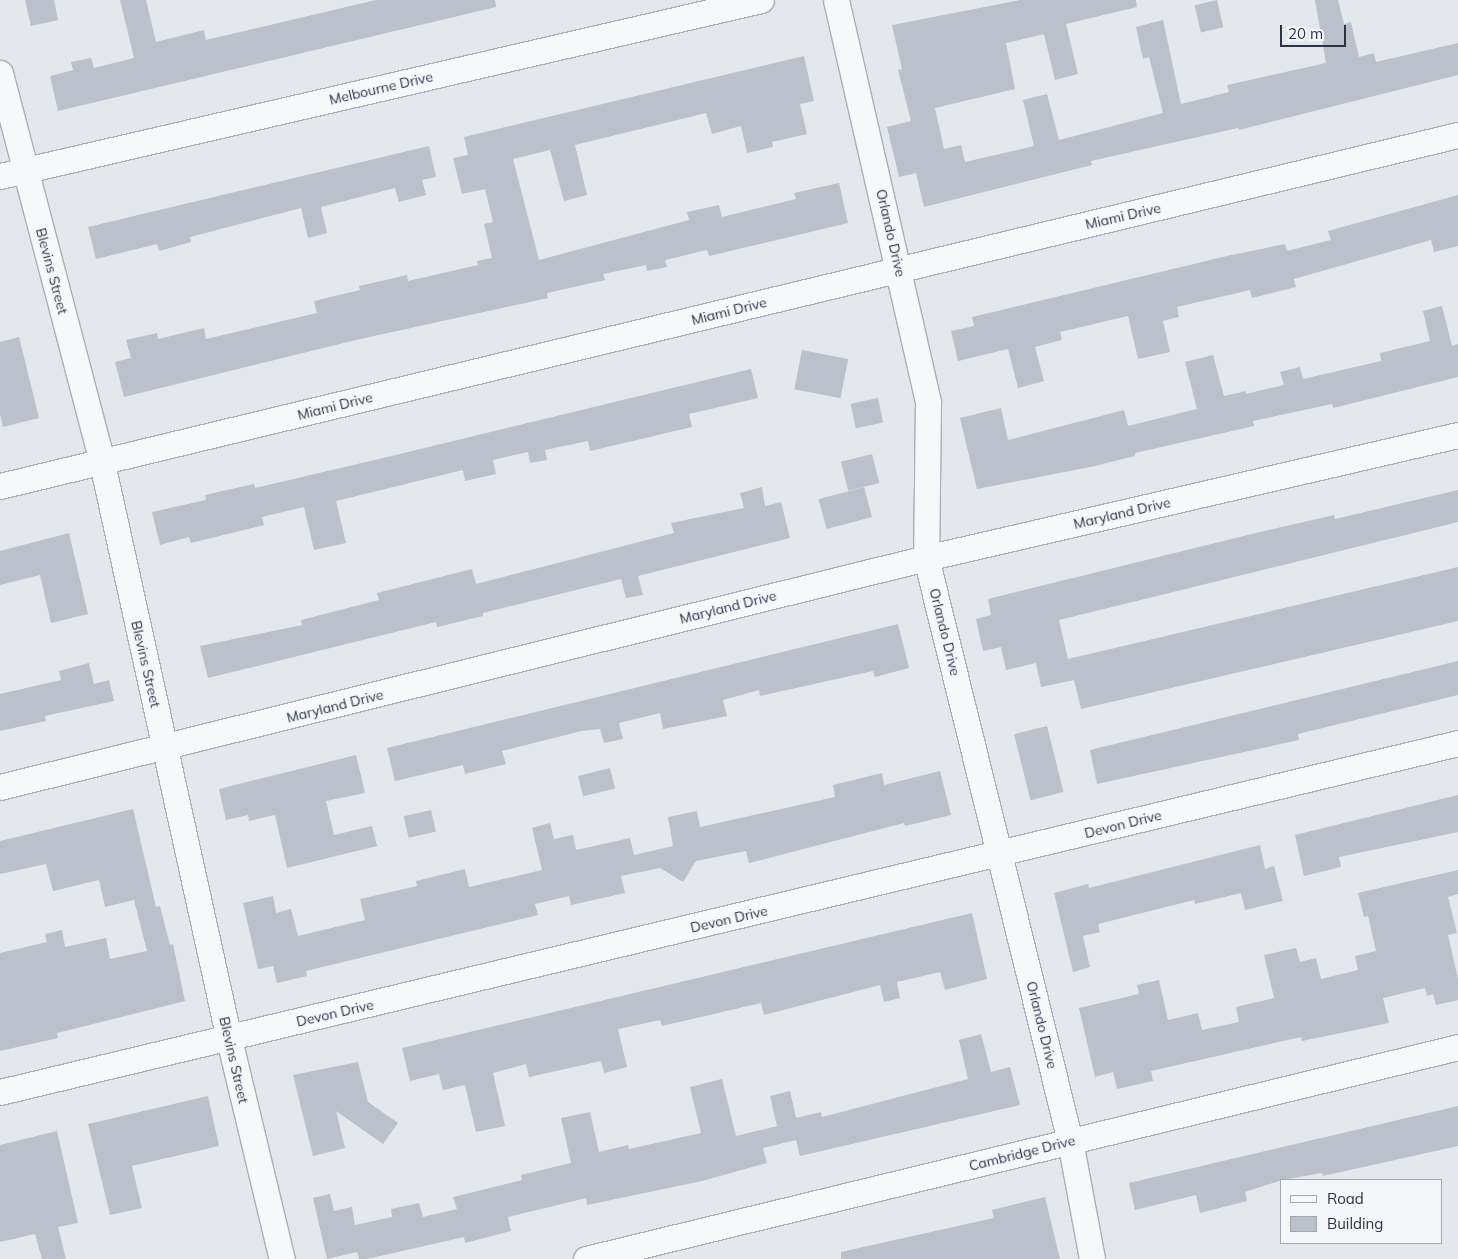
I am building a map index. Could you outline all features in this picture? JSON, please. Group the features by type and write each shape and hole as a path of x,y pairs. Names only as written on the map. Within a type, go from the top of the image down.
{"street":[{"name":"Melbourne Drive","path":"0,176 761,0"},
{"name":"Orlando Drive","path":"836,0 900,269 928,402 926,558 1070,1141 1092,1259"},
{"name":"Blevins Street","path":"0,73 102,464 229,1039 282,1259"},
{"name":"Miami Drive","path":"0,486 102,464 1458,135"},
{"name":"Maryland Drive","path":"0,788 926,558 1458,435"},
{"name":"Devon Drive","path":"0,1092 229,1039 1458,743"},
{"name":"Cambridge Drive","path":"586,1259 1458,1047"}],"building":[{"path":"25,0 54,0 58,20 31,26"},
{"path":"120,0 146,0 156,42 204,30 206,40 376,0 495,0 496,7 58,111 50,76 73,70 71,62 91,58 94,68 134,58"},
{"path":"1020,0 1136,0 1137,7 1066,24 1078,74 1055,80 1044,34 1006,43 1015,89 935,108 944,149 961,145 965,162 1034,146 1023,100 1047,94 1059,140 1163,113 1149,57 1143,59 1136,27 1163,20 1181,104 1229,92 1227,85 1326,63 1315,0 1338,0 1344,24 1351,22 1359,57 1374,53 1376,62 1458,43 1458,75 1239,130 1238,128 1091,161 1092,165 924,207 916,173 899,177 887,127 911,121 898,70 902,69 892,25"},
{"path":"1217,0 1223,27 1201,32 1195,5"},
{"path":"804,56 814,101 800,104 807,134 772,142 773,147 747,153 741,126 712,134 706,113 575,145 587,195 564,201 550,150 513,159 539,260 689,220 687,212 719,205 722,217 796,199 794,193 839,183 848,223 709,256 707,250 665,260 667,267 647,271 646,265 603,274 605,280 547,293 548,298 356,340 124,397 115,362 131,358 126,340 157,333 158,339 204,328 206,339 317,313 314,301 360,290 359,286 407,275 408,281 478,265 477,261 492,258 484,224 493,222 485,189 462,194 453,158 468,155 464,137"},
{"path":"429,146 436,177 422,180 426,195 399,202 395,188 321,207 327,233 308,238 301,208 190,237 191,242 159,251 157,244 96,259 88,227"},
{"path":"1458,195 1458,246 1434,252 1431,240 1294,279 1296,287 1252,298 1250,290 1177,307 1179,317 1163,321 1170,352 1138,359 1128,316 1060,332 1062,340 1035,347 1044,381 1018,388 1008,349 958,361 951,331 974,326 972,317 1227,256 1285,244 1287,251 1331,240 1328,231"},
{"path":"1442,306 1452,346 1458,344 1458,377 1333,408 1332,404 1253,421 1254,426 1135,453 1135,456 1095,466 977,489 960,418 1001,408 1008,440 1124,410 1128,426 1197,409 1185,362 1213,355 1224,396 1246,391 1246,394 1284,385 1280,372 1300,367 1303,379 1381,361 1380,353 1430,341 1423,311"},
{"path":"19,337 39,418 3,427 0,414 0,342"},
{"path":"802,350 848,359 841,398 794,389"},
{"path":"751,369 758,398 689,414 692,427 590,451 588,441 545,450 547,460 530,463 528,452 493,460 496,474 465,481 463,470 336,501 346,543 314,550 304,507 262,517 264,525 191,543 189,537 160,545 152,512 206,500 205,495 254,484 255,488"},
{"path":"878,398 883,422 856,428 851,404"},
{"path":"872,454 879,483 848,491 841,462"},
{"path":"762,487 765,506 781,502 790,538 638,576 643,595 626,598 621,579 483,613 483,616 437,627 436,622 208,678 200,646 302,625 301,620 379,600 377,593 472,569 476,584 674,533 671,523 744,508 740,493"},
{"path":"864,487 872,517 827,529 819,499"},
{"path":"1458,490 1458,522 1059,620 1068,659 1458,567 1458,621 1081,709 1074,680 1041,687 1036,663 1006,670 1001,647 983,651 976,619 991,615 988,599 1260,532 1334,515 1335,519"},
{"path":"69,533 88,614 51,623 40,575 0,585 0,551"},
{"path":"898,624 909,668 875,677 873,671 760,696 759,690 723,700 727,716 663,729 660,713 619,723 623,739 604,743 600,729 581,731 502,751 506,764 465,774 463,765 395,781 387,748"},
{"path":"1458,661 1458,695 1298,734 1299,740 1097,784 1090,750"},
{"path":"89,663 94,684 109,680 114,701 45,716 46,721 0,731 0,694 61,680 59,671"},
{"path":"1047,726 1063,792 1030,800 1014,734"},
{"path":"356,755 365,793 326,801 334,835 372,826 377,846 287,868 275,815 249,821 248,815 226,820 219,789"},
{"path":"610,768 615,788 583,796 578,776"},
{"path":"940,771 951,815 905,826 904,823 749,863 746,851 696,861 683,882 660,868 621,876 625,893 571,905 569,896 535,904 538,915 306,971 307,976 277,983 273,966 258,969 243,903 273,896 276,913 291,909 298,936 365,920 360,899 417,886 416,881 465,869 469,887 542,870 532,828 550,823 554,839 573,835 576,850 630,838 634,855 673,846 668,817 697,811 700,827 835,797 833,785 882,773 884,785"},
{"path":"1458,795 1458,832 1339,857 1341,867 1304,876 1295,835"},
{"path":"133,809 156,907 160,906 170,945 173,944 185,1001 57,1033 58,1038 0,1051 0,953 47,942 45,934 62,930 65,947 106,938 110,959 147,951 134,900 105,907 99,880 53,891 46,864 0,874 0,841"},
{"path":"431,810 436,831 409,838 404,816"},
{"path":"1260,845 1265,869 1274,866 1283,901 1245,910 1241,893 1195,904 1194,900 1098,924 1100,932 1083,936 1090,967 1073,972 1054,893 1088,884 1089,888"},
{"path":"1458,870 1458,894 1448,897 1457,933 1448,935 1458,979 1458,1000 1436,1005 1433,994 1427,996 1425,988 1383,998 1389,1023 1302,1041 1301,1037 1151,1071 1153,1081 1117,1089 1113,1072 1095,1077 1079,1008 1139,994 1137,985 1159,980 1168,1020 1198,1013 1202,1030 1239,1022 1236,1007 1274,998 1264,955 1296,948 1300,962 1316,958 1321,979 1358,970 1355,956 1376,951 1368,916 1364,917 1358,893"},
{"path":"972,913 987,979 945,990 940,972 897,982 900,998 884,1002 880,985 764,1015 761,1003 662,1026 660,1020 618,1029 627,1067 604,1073 601,1061 529,1077 526,1064 493,1073 505,1126 476,1132 465,1085 443,1090 439,1074 410,1081 402,1048"},
{"path":"981,1034 991,1072 1010,1067 1020,1105 800,1156 796,1140 763,1148 767,1163 702,1181 587,1205 586,1198 508,1217 511,1231 465,1243 464,1237 367,1259 359,1259 357,1252 327,1259 313,1198 330,1194 334,1211 352,1207 355,1225 392,1217 391,1209 419,1203 423,1217 457,1209 453,1197 522,1180 521,1175 571,1163 561,1118 590,1112 599,1152 628,1145 629,1149 701,1133 690,1087 722,1079 736,1136 777,1126 770,1096 790,1091 796,1118 821,1112 822,1117 968,1079 959,1040"},
{"path":"358,1062 368,1102 398,1123 383,1144 336,1111 345,1148 313,1156 293,1075"},
{"path":"208,1096 219,1146 132,1166 142,1208 110,1215 88,1124"},
{"path":"1458,1106 1458,1146 1323,1176 1322,1173 1280,1179 1280,1181 1245,1192 1247,1201 1200,1213 1196,1195 1135,1210 1129,1183"},
{"path":"57,1131 78,1223 58,1227 66,1259 42,1259 35,1234 0,1242 0,1145"},
{"path":"1045,1197 1060,1259 841,1259 841,1252 994,1218 992,1210"}]}
